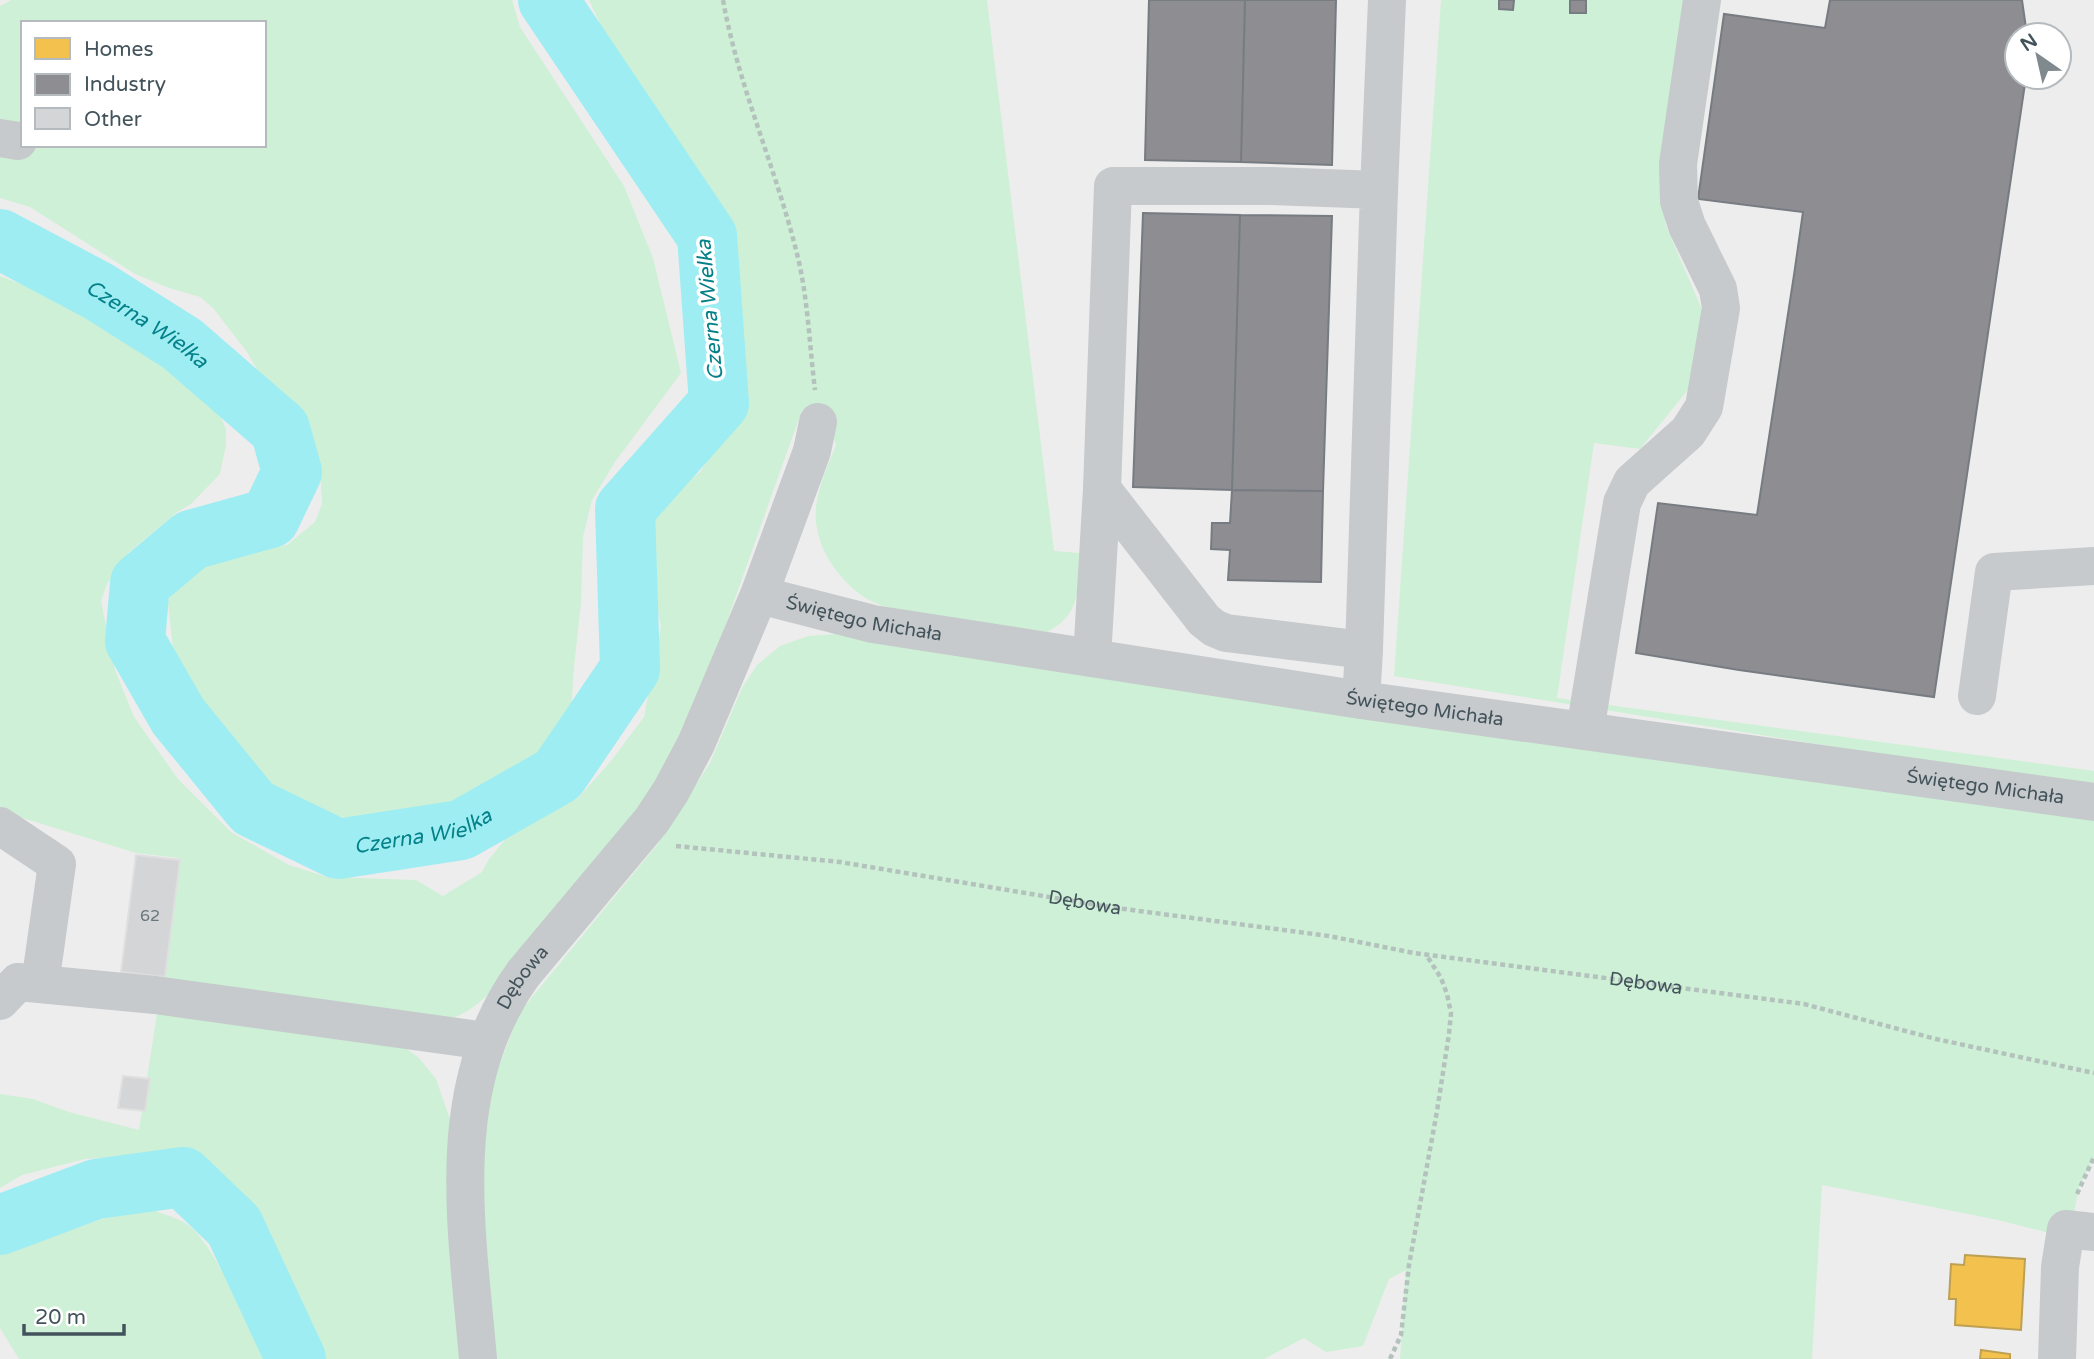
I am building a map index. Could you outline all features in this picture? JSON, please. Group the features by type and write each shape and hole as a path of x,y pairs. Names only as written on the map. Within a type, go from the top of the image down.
{"street":[{"path":"1361,700 1387,0"},
{"path":"1585,731 1622,503 1632,482 1688,432 1704,407 1721,308 1718,289 1687,226 1679,201 1678,164 1702,0"},
{"path":"1092,658 1102,489 1113,186 1271,186 1379,190"},
{"name":"Świętego Michała","path":"633,844 671,791 696,744 759,595 812,451 818,422"},
{"path":"1102,489 1204,620 1214,628 1226,633 1364,650"},
{"path":"1977,695 1994,572 2094,566"},
{"name":"Świętego Michała","path":"759,595 873,624 1361,700 2094,802"},
{"path":"0,826 57,864 14,984 155,995 486,1041"},
{"name":"Dębowa","path":"478,1359 465,1176 471,1099 486,1041 517,982 633,844"},
{"path":"2057,1359 2060,1267 2066,1228 2094,1232"}],"path":[{"path":"723,0 736,54 796,248 807,309 818,422"},
{"name":"Dębowa","path":"633,844 707,848 840,862 1110,907 1329,936 1426,955 1804,1004 1936,1039 2094,1073"},
{"path":"1391,1359 1401,1335 1409,1265 1437,1111 1451,1013 1441,978 1426,955"}],"green space":[{"path":"11,0 512,0 520,27 624,186 653,258 681,373 615,462 592,500 583,537 581,603 571,714 561,735 532,763 484,793 411,821 371,823 303,809 260,783 211,724 174,658 168,603 174,587 193,568 240,553 287,545 315,522 322,504 320,469 290,412 265,383 247,352 213,308 200,297 135,274 30,207 0,198 0,148 21,145 266,147 266,21 21,21 21,131 0,128 0,6"},
{"path":"589,0 987,0 1054,551 1079,553 1076,599 1067,617 1047,632 894,609 861,595 839,575 819,536 816,522 817,500 836,445 830,429 802,410 715,655 690,718 662,772 633,816 502,980 474,1007 453,1018 164,984 179,858 136,853 0,811 0,276 60,299 164,357 205,388 226,429 226,445 220,474 191,504 176,513 128,553 107,584 101,601 115,670 134,717 178,779 231,832 289,865 327,877 416,880 443,896 482,872 508,836 578,798 611,761 644,717 661,626 643,541 660,506 701,471 738,406 743,343 735,264 702,188 656,127 624,75"},
{"path":"1441,0 1685,0 1660,193 1666,226 1703,312 1691,386 1640,449 1594,443 1557,698 2094,771 2094,783 1916,760 1394,676"},
{"path":"836,634 2094,818 2094,1157 2079,1187 2069,1238 1998,1220 1822,1185 1812,1359 1400,1359 1406,1270 1389,1279 1363,1346 1326,1352 1304,1338 1264,1359 496,1359 481,1173 486,1101 519,1013 656,846 710,763 742,688 757,665 780,646 808,636"},
{"path":"158,1007 403,1046 419,1058 436,1079 451,1122 462,1359 314,1359 227,1180 212,1166 173,1154 85,1159 22,1175 0,1188 0,1094 33,1099 69,1112 139,1130"},
{"path":"153,1210 176,1218 199,1235 241,1307 265,1359 19,1359 0,1328 0,1255 125,1211"}],"building: Homes":[{"path":"1965,1255 2025,1259 2021,1330 1955,1325 1956,1299 1949,1299 1951,1264 1964,1265"},
{"path":"1981,1350 2010,1354 2010,1359 1980,1359"}],"building: Industry":[{"path":"1149,0 1245,0 1241,162 1145,160"},
{"path":"1245,0 1336,0 1332,165 1241,162"},
{"path":"1499,0 1514,0 1513,10 1499,9"},
{"path":"1570,0 1586,0 1586,13 1570,13"},
{"path":"1830,0 2022,0 2025,21 2003,21 2003,91 2024,91 1934,697 1636,653 1658,503 1757,515 1803,212 1698,199 1724,14 1825,28"},
{"path":"1143,213 1240,215 1232,490 1133,487"},
{"path":"1240,215 1332,216 1323,491 1232,490"},
{"path":"1232,490 1323,491 1321,582 1228,580 1230,550 1211,549 1212,523 1230,523"}],"building: Other":[{"path":"136,855 180,860 165,977 121,972"},
{"path":"123,1076 150,1079 145,1111 118,1108"}],"waterway":[{"name":"Czerna Wielka","path":"0,239 98,291 182,344 280,429 292,472 270,518 191,540 140,583 135,641 178,716 253,808 338,849 461,830 558,775 630,669 625,509 719,403 707,236 548,0"},
{"name":"Czerna Wielka","path":"0,1225 96,1189 183,1177 234,1226 296,1359"}]}
